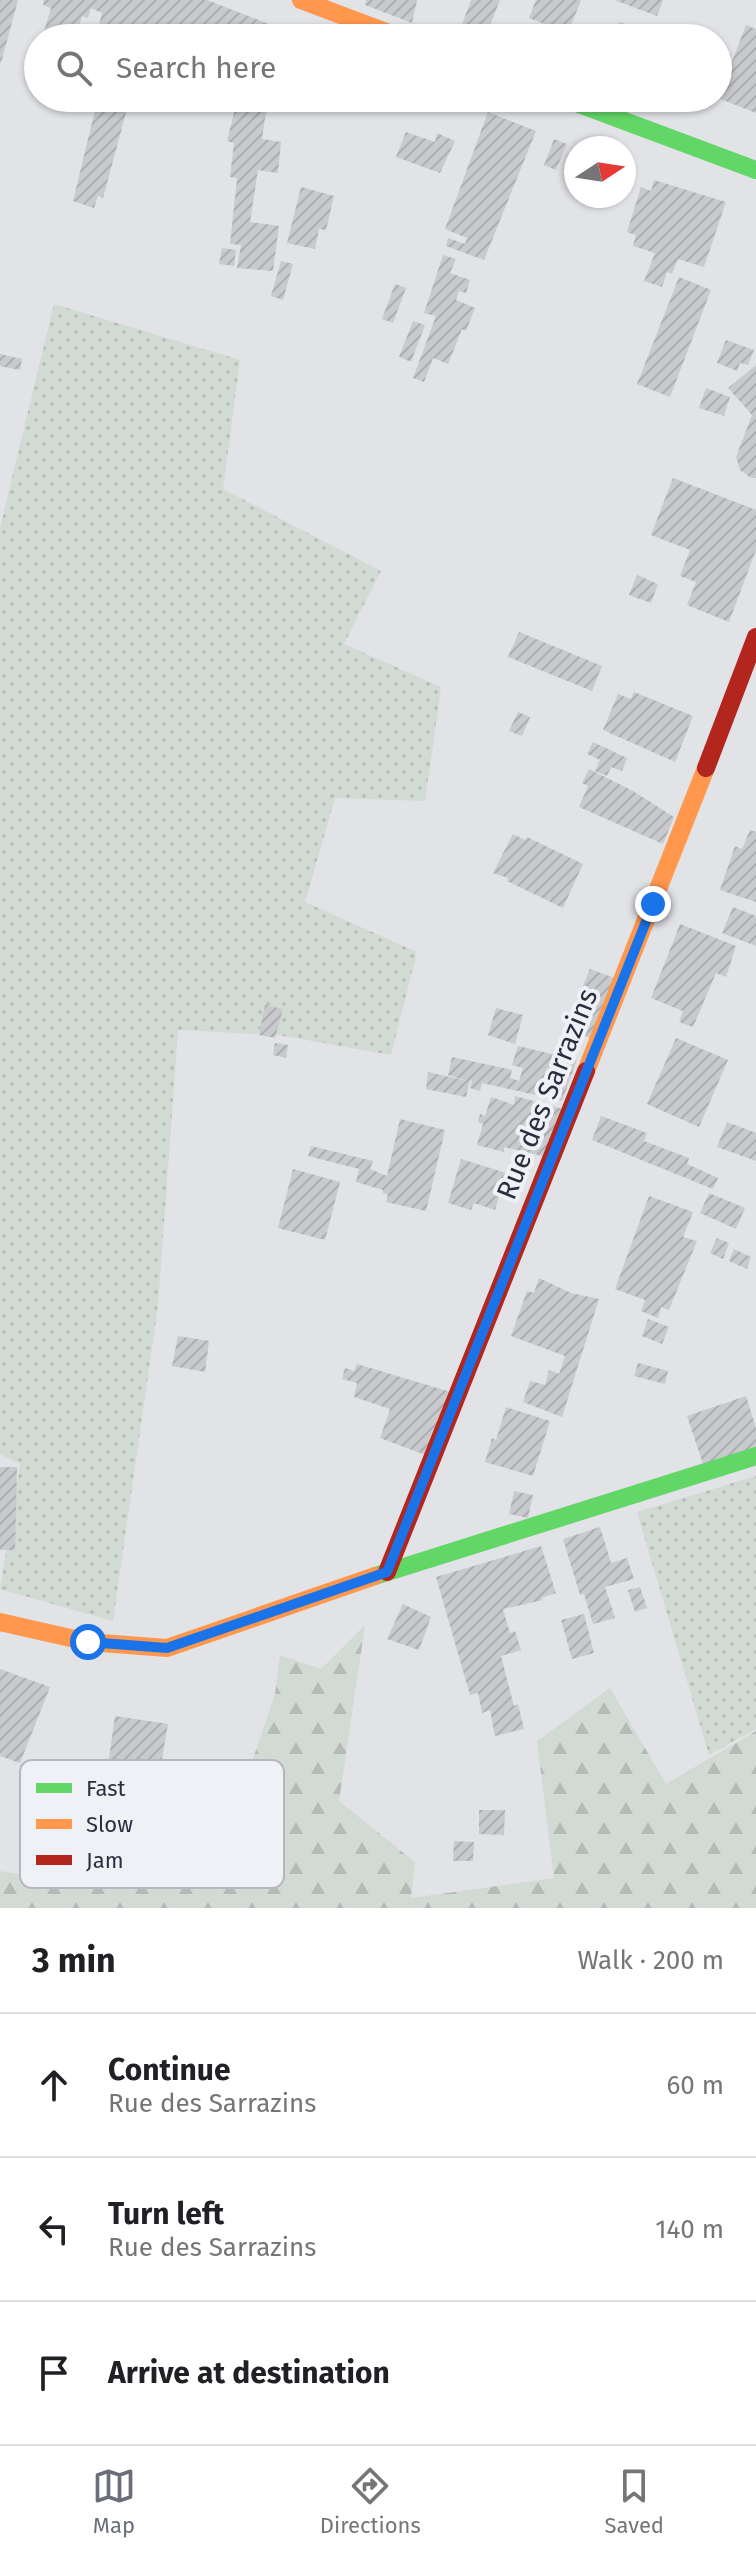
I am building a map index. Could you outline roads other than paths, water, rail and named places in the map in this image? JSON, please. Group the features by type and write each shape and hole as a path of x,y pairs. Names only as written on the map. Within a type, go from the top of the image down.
{"street":[{"path":"301,0 365,24"},
{"path":"601,112 756,170"},
{"name":"Rue des Sarrazins","path":"387,1572 756,637"},
{"path":"0,1622 88,1642 167,1648 387,1572 756,1456"}]}
